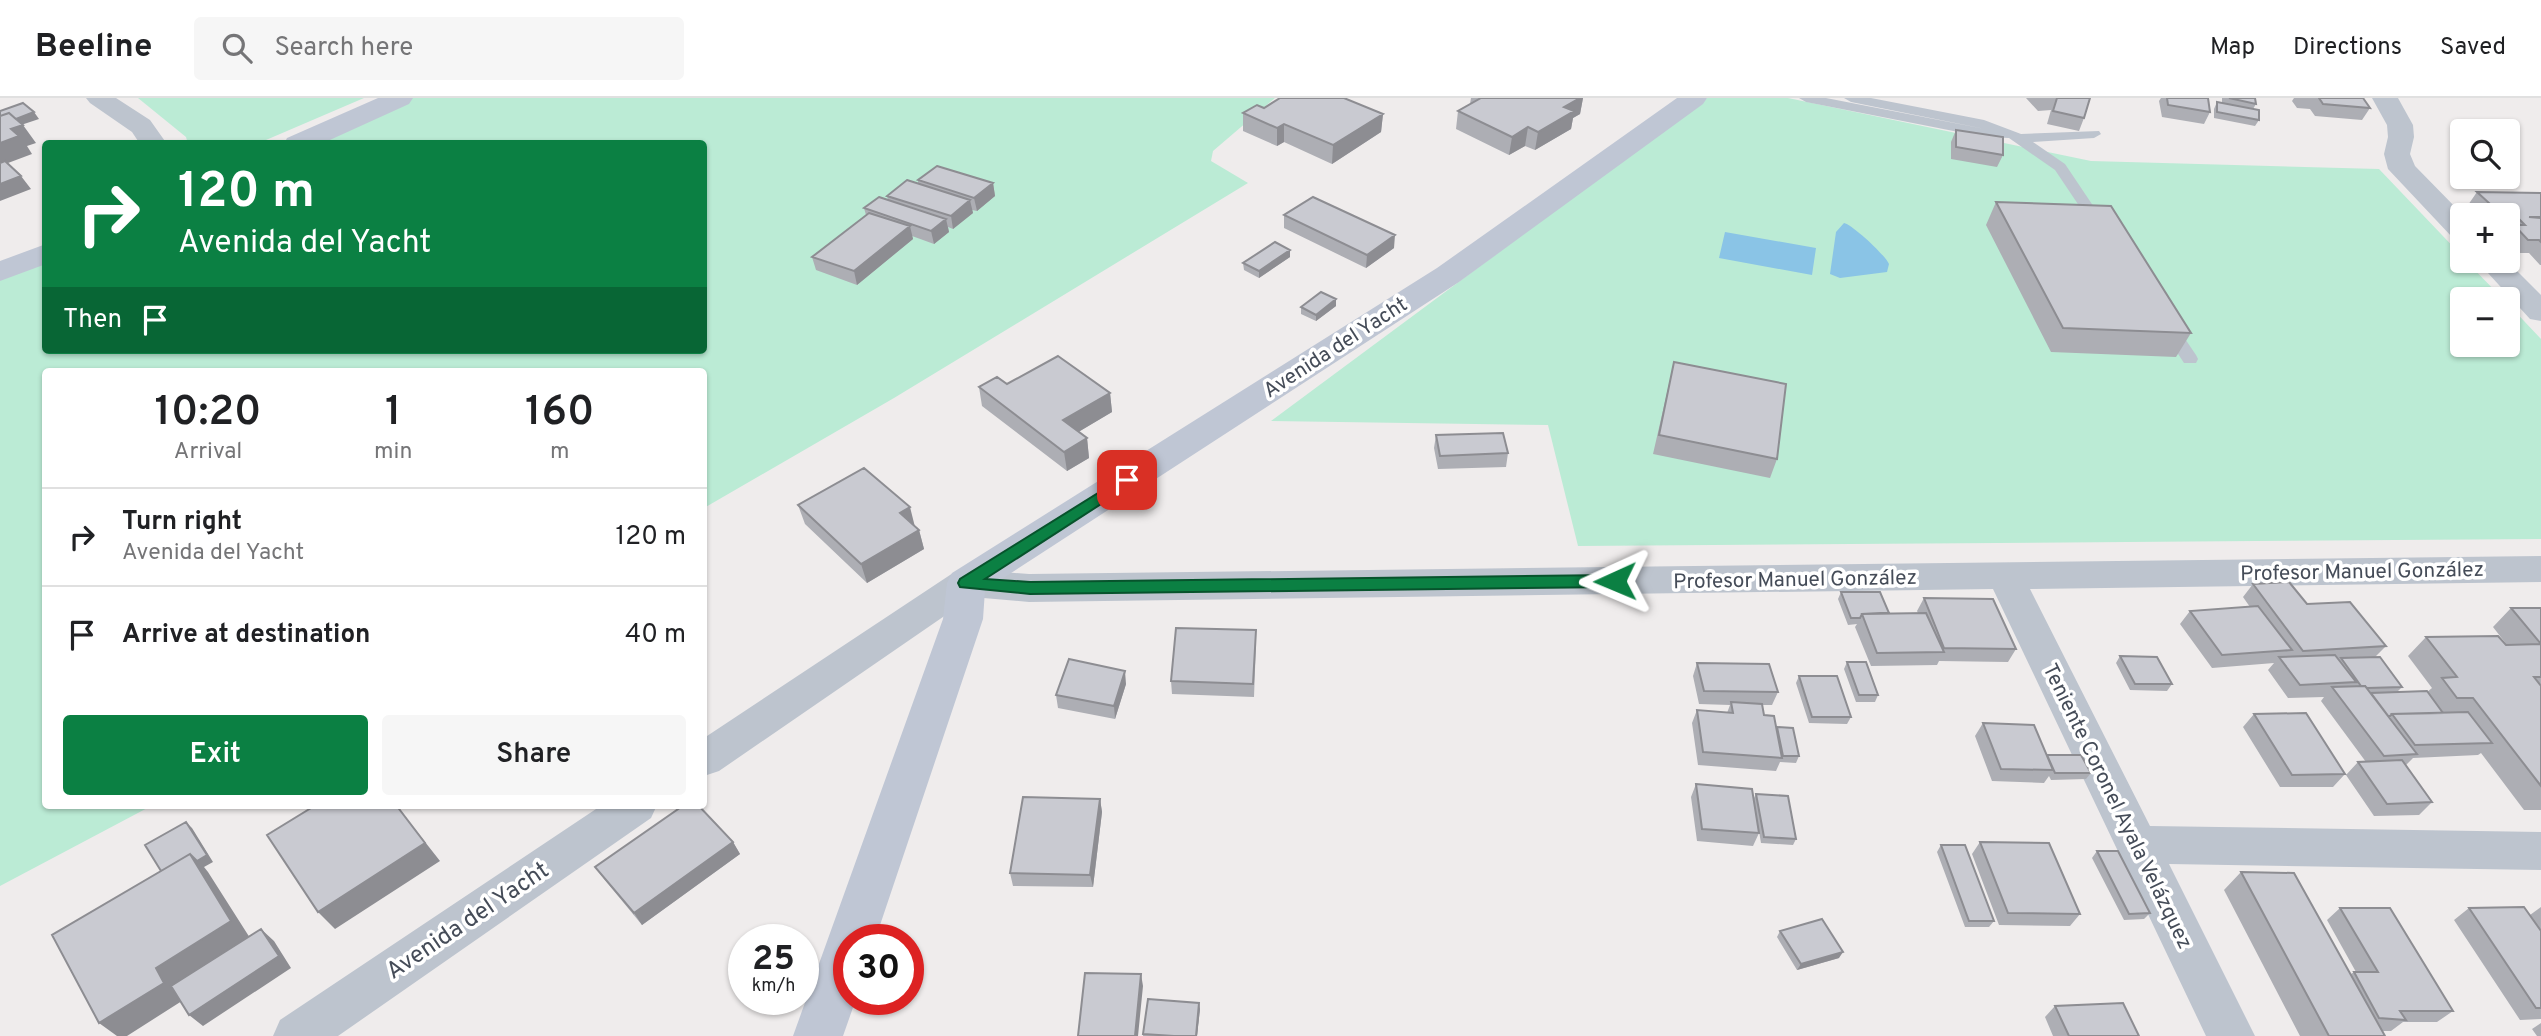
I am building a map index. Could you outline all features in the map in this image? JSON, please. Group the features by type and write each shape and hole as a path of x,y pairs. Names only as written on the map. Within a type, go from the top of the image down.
{"street":[{"path":"99,98 141,126 151,140"},
{"path":"306,140 400,98"},
{"name":"Avenida del Yacht","path":"707,757 966,583 1448,275 1694,98"},
{"path":"2385,98 2403,137 2396,155 2402,169 2450,219"},
{"path":"0,272 42,255"},
{"path":"2504,273 2536,301"},
{"name":"Profesor Manuel González","path":"966,583 1030,588 2541,569"},
{"name":"Teniente Coronel Ayala Velázquez","path":"2005,576 2231,1036"},
{"path":"857,924 964,619 966,583"},
{"name":"Avenida del Yacht","path":"297,1036 630,809"},
{"path":"2138,845 2541,851"},
{"path":"818,1036 833,993"}],"lane":[{"path":"1806,98 1885,109"},
{"path":"1852,98 1885,109 1984,133 2054,138 2094,134"},
{"path":"2015,136 2060,167 2106,235"},
{"path":"2160,314 2190,359"}],"green space":[{"path":"138,98 364,98 266,140 187,140"},
{"path":"412,98 1275,98 1213,151 1211,161 1248,183 894,398 707,506 707,368 42,368 42,809 145,809 0,886 0,280 42,261 42,354 707,354 707,140 316,140"},
{"path":"1707,98 1788,98 2091,161 2379,169 2450,243 2450,273 2478,273 2491,287 2450,287 2450,357 2520,357 2520,317 2541,339 2541,539 1578,546 1548,425 1271,421"}],"water":[{"path":"1844,223 1882,254 1889,264 1887,272 1840,278 1830,274 1836,232"},
{"path":"1725,232 1816,248 1812,275 1719,258"}],"building":[{"path":"1280,98 1344,98 1383,114 1333,145 1284,124 1277,128 1243,113 1257,105 1264,108"},
{"path":"1481,98 1580,98 1564,107 1574,111 1538,132 1528,127 1512,137 1458,111"},
{"path":"2057,98 2090,98 2084,118 2053,111"},
{"path":"2167,98 2208,98 2210,112 2168,105"},
{"path":"2229,98 2255,98 2256,104"},
{"path":"2319,98 2363,98 2370,108 2323,104"},
{"path":"2217,102 2259,110 2259,120 2217,112"},
{"path":"23,103 34,112 16,119 9,113 0,116 0,111"},
{"path":"9,113 23,125 11,129 19,136 0,143 0,116"},
{"path":"1956,130 2003,137 2003,155 1956,147"},
{"path":"5,161 21,176 0,184 0,163"},
{"path":"937,166 993,183 974,198 918,180"},
{"path":"907,180 970,200 951,216 887,196"},
{"path":"2477,192 2541,193 2541,217 2529,217 2541,218 2541,242 2528,240 2520,231 2520,225 2525,225 2520,220 2520,203 2489,203"},
{"path":"879,197 946,219 931,231 864,208"},
{"path":"1313,197 1395,235 1367,255 1284,215"},
{"path":"1996,202 2111,206 2191,333 2063,328"},
{"path":"869,213 910,226 854,271 812,257"},
{"path":"1275,242 1290,250 1259,271 1243,263"},
{"path":"1321,292 1336,299 1316,315 1301,307"},
{"path":"1058,356 1110,393 1063,420 1087,438 1064,452 979,387 997,377 1007,384"},
{"path":"1674,362 1786,384 1777,459 1659,435"},
{"path":"1503,433 1508,453 1440,456 1436,435"},
{"path":"864,468 910,507 900,513 919,530 861,564 798,505"},
{"path":"2289,582 2307,604 2350,602 2386,646 2303,651 2253,584"},
{"path":"1841,592 1880,592 1889,613 1862,614 1860,618 1851,618"},
{"path":"1924,598 1993,599 2016,649 1944,648"},
{"path":"2258,606 2292,650 2222,655 2190,611"},
{"path":"2511,608 2541,608 2541,644"},
{"path":"1926,613 1944,652 1877,653 1862,614"},
{"path":"1176,628 1256,630 1253,684 1171,681"},
{"path":"2498,636 2506,645 2541,644 2541,677 2534,677 2541,686 2541,786 2473,698 2457,698 2442,678 2457,677 2426,637"},
{"path":"2335,655 2356,682 2300,685 2279,657"},
{"path":"2120,656 2157,657 2172,684 2135,684"},
{"path":"2380,657 2402,687 2361,686 2341,658"},
{"path":"1069,659 1125,671 1114,706 1056,695"},
{"path":"1847,662 1866,662 1878,695 1859,695"},
{"path":"1697,663 1769,664 1778,692 1704,691"},
{"path":"1799,676 1837,676 1851,717 1812,717"},
{"path":"2365,686 2417,754 2384,756 2332,687"},
{"path":"2427,691 2443,713 2392,714 2389,717 2371,693"},
{"path":"1731,702 1762,704 1764,715 1774,716 1782,758 1703,752 1697,710 1733,713"},
{"path":"2468,712 2492,743 2415,745 2392,714"},
{"path":"2306,713 2345,774 2292,775 2254,714"},
{"path":"1983,723 2034,725 2053,770 2001,769"},
{"path":"1777,727 1793,728 1799,756 1783,756"},
{"path":"2047,755 2081,755 2091,773 2055,773"},
{"path":"2402,760 2432,802 2387,804 2358,762"},
{"path":"1696,784 1752,789 1759,833 1702,829"},
{"path":"1756,794 1788,796 1796,839 1764,837"},
{"path":"1023,797 1100,799 1090,875 1010,873"},
{"path":"309,809 399,809 425,843 318,912 267,835"},
{"path":"678,809 702,809 733,842 634,913 595,867"},
{"path":"186,822 207,855 197,861 190,854 161,871 145,845"},
{"path":"1980,842 2049,843 2080,914 2008,913"},
{"path":"1941,845 1965,845 1994,921 1969,921"},
{"path":"2097,851 2118,851 2150,913 2129,914"},
{"path":"190,854 231,921 156,968 164,983 99,1023 52,935"},
{"path":"2241,872 2294,873 2385,1036 2329,1036"},
{"path":"2524,907 2541,931 2541,1008 2536,1008 2469,908"},
{"path":"2340,908 2390,908 2453,1011 2400,1011 2406,1020 2379,1018 2354,972 2378,972"},
{"path":"1822,919 1843,952 1801,964 1780,931"},
{"path":"261,929 279,956 189,1015 171,986"},
{"path":"1085,973 1141,974 1135,1036 1078,1036"},
{"path":"1148,999 1199,1003 1196,1036 1143,1034"},
{"path":"2123,1003 2139,1036 2069,1036 2055,1006"}],"route":[{"path":"1127,480 966,583 1030,588 1615,581"}]}
